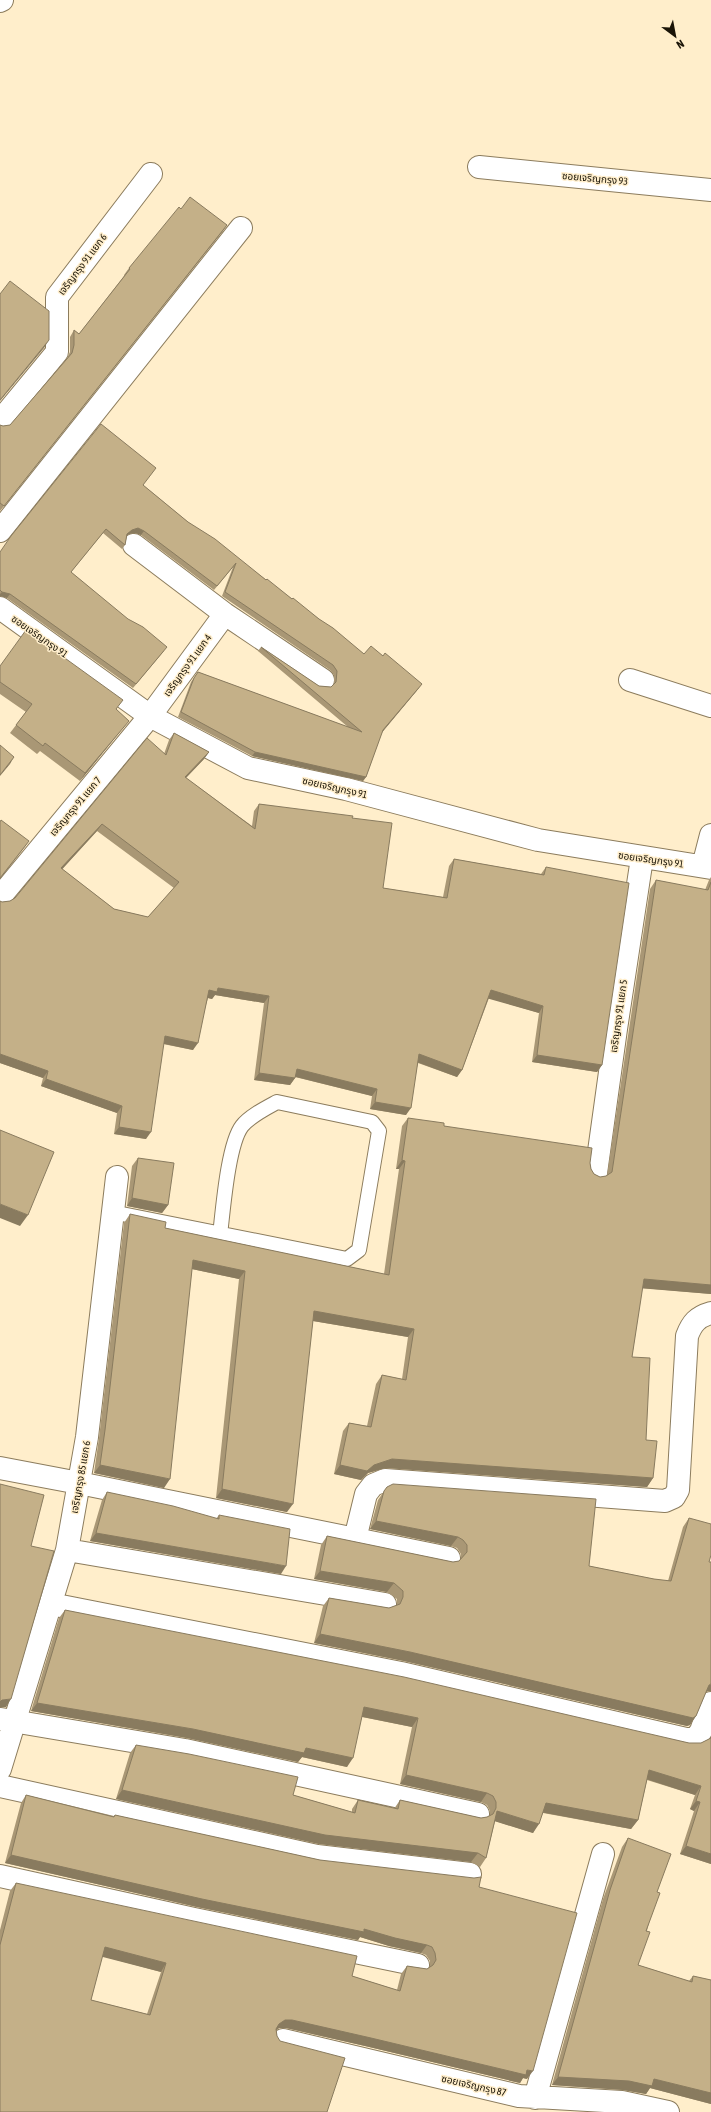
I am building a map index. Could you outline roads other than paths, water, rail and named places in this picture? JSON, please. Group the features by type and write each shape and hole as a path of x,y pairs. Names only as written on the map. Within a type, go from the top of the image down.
{"street":[{"name":"ซอยเจริญกรุง 93","path":"479,167 711,190"},
{"name":"เจริญกรุง 91 แยก 6","path":"0,421 57,352 57,297 152,174"},
{"path":"0,531 241,228"},
{"path":"134,545 225,614 323,680"},
{"name":"ซอยเจริญกรุง 91","path":"0,608 150,716 248,768 346,789 538,840 642,858 707,867"},
{"name":"เจริญกรุง 91 แยก 4","path":"150,716 225,614"},
{"path":"630,680 711,706"},
{"name":"เจริญกรุง 91 แยก 7","path":"0,897 150,716"},
{"path":"707,867 711,834"},
{"name":"เจริญกรุง 91 แยก 5","path":"596,1174 642,858"},
{"name":"เจริญกรุง 85 แยก 6","path":"0,1769 7,1720 51,1604 67,1550 87,1437 117,1177"},
{"path":"355,1539 366,1494 373,1485 385,1480 665,1501 674,1497 678,1490 687,1336 693,1322 702,1316 711,1313"},
{"path":"0,1468 79,1482 449,1558"},
{"path":"67,1550 385,1604"},
{"path":"51,1604 401,1673 686,1739 695,1739 701,1731 711,1703"},
{"path":"7,1720 185,1750 478,1814"},
{"path":"0,1786 317,1856 470,1874"},
{"path":"536,2098 603,1854"},
{"path":"0,1876 194,1919 418,1965"},
{"name":"ซอยเจริญกรุง 87","path":"283,2040 519,2096 622,2102 668,2112"}],"lane":[{"path":"112,1212 220,1235 347,1259 360,1250 380,1131 372,1122 277,1102 262,1111 242,1125 234,1140 220,1235"}]}
